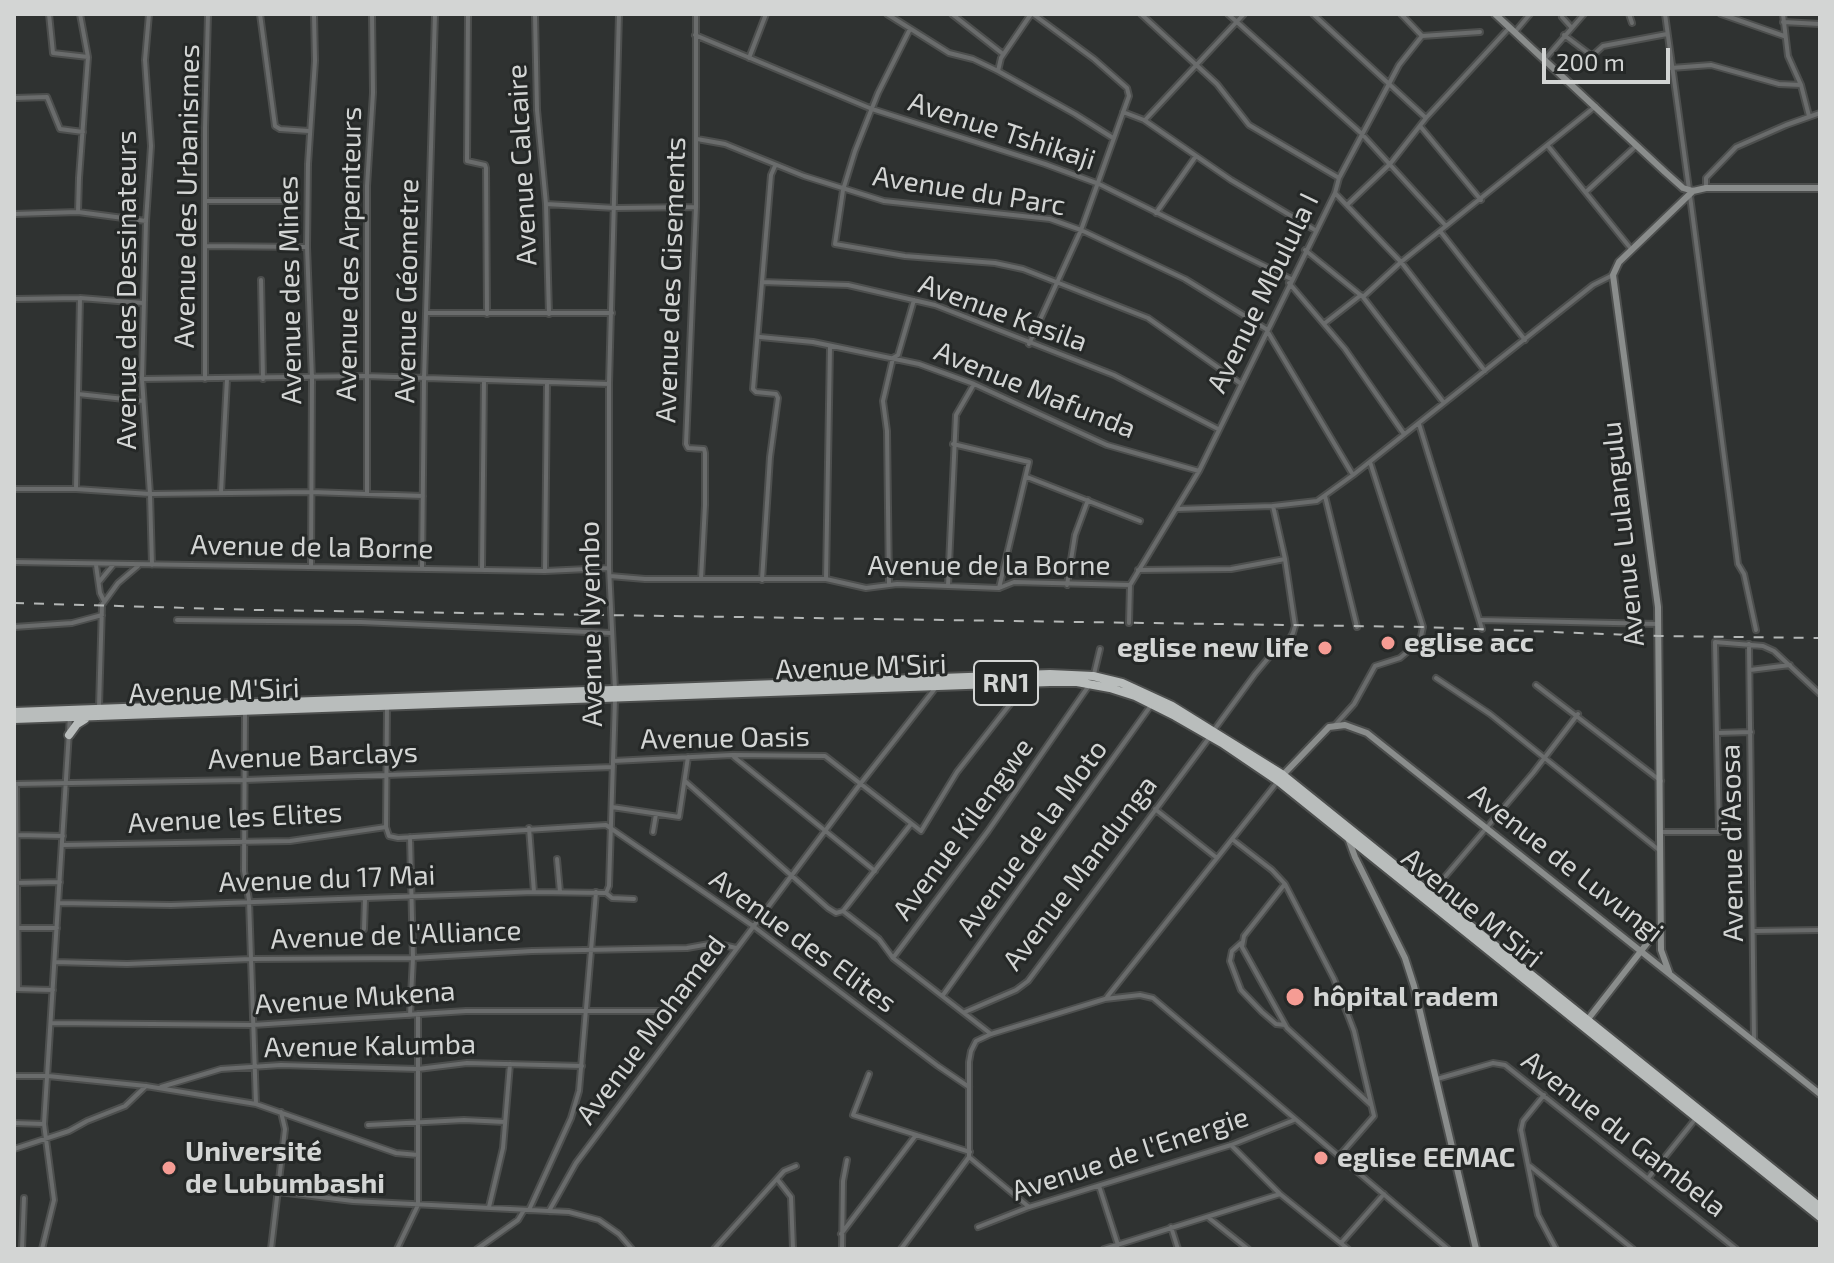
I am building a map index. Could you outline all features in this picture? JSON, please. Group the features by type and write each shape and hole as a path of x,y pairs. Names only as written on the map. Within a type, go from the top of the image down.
{"highway":[{"name":"Avenue M'Siri","path":"14,719 54,718 99,709 387,706 615,693 937,686 1050,678"},
{"name":"Avenue M'Siri","path":"14,712 70,714 88,718 837,683 1050,678 1092,680 1138,689 1280,778 1346,825 1820,1217"},
{"name":"Avenue M'Siri","path":"1092,680 1152,704 1212,734"},
{"path":"54,718 63,722 69,734 77,724 88,718"},
{"name":"Avenue M'Siri","path":"1280,778 1347,835 1820,1207"}],"street":[{"path":"49,14 53,53 88,57"},
{"path":"78,212 88,57 80,14"},
{"name":"Avenue des Dessinateurs","path":"149,14 145,60 151,146 142,379 152,565"},
{"name":"Avenue des Urbanismes","path":"205,379 208,14"},
{"path":"260,14 275,126 309,131"},
{"name":"Avenue des Mines","path":"311,565 312,379 307,247 309,131 315,61 314,14"},
{"name":"Avenue des Arpenteurs","path":"367,494 365,376 367,186 373,93 372,14"},
{"name":"Avenue Géometre","path":"422,568 424,380 435,14"},
{"path":"468,14 467,161 485,165 486,168 487,314"},
{"name":"Avenue Calcaire","path":"535,14 537,110 546,204 549,314"},
{"name":"Avenue Nyembo","path":"606,893 609,886 615,693 609,568 609,384 619,14"},
{"name":"Avenue des Gisements","path":"696,14 696,207 686,444 688,448 704,449 705,453 701,579"},
{"path":"749,58 766,14"},
{"path":"887,14 949,53 973,59 998,71 1113,138"},
{"path":"952,14 1003,54"},
{"path":"998,71 1003,54 1032,14 1087,53 1127,88 1129,96 1081,230 1029,344"},
{"path":"1141,14 1226,95 1249,125 1339,178"},
{"path":"1228,14 1362,134 1446,226"},
{"path":"1144,120 1244,14"},
{"path":"1313,14 1426,118"},
{"path":"1401,14 1422,36 1480,32"},
{"path":"1495,14 1691,193"},
{"path":"1348,204 1390,164 1426,118 1530,14"},
{"path":"1545,59 1584,14"},
{"path":"1629,14 1632,23"},
{"path":"1665,14 1738,564 1744,574 1756,630"},
{"path":"1721,14 1784,36"},
{"path":"1783,14 1789,59 1801,85 1809,116"},
{"path":"1562,17 1571,27"},
{"path":"1783,22 1820,24"},
{"path":"910,29 872,109 843,190 836,245 905,256 995,263 1057,282 1148,318 1240,383"},
{"path":"1564,35 1592,56 1603,46 1667,34"},
{"name":"Avenue Tshikaji","path":"695,35 872,109 1099,184 1290,281"},
{"name":"Avenue Mbulula I","path":"1129,623 1130,585 1199,471 1335,193 1339,178 1403,58 1422,36"},
{"path":"1671,68 1711,65 1779,84 1801,85"},
{"path":"14,98 47,97 60,129 83,132"},
{"path":"1325,323 1597,106"},
{"path":"1123,112 1144,120 1249,192 1315,230"},
{"path":"1706,188 1706,178 1736,147 1820,113"},
{"path":"1420,126 1481,200"},
{"name":"Avenue du Parc","path":"697,139 725,144 775,166 884,201 1042,217 1081,230 1185,279 1266,329"},
{"path":"1587,191 1637,145"},
{"path":"1548,146 1632,250"},
{"path":"1156,213 1196,156"},
{"path":"762,580 770,457 778,396 754,391 771,175 775,166"},
{"path":"1177,509 1315,502 1419,424 1593,285 1613,275 1615,267 1691,193 1706,188 1820,188"},
{"path":"1335,193 1401,262 1485,371"},
{"path":"205,201 281,201"},
{"path":"546,204 615,208 696,207"},
{"path":"14,214 78,212 146,221"},
{"path":"1440,231 1525,340"},
{"path":"205,246 307,247"},
{"path":"1305,250 1362,296 1444,403"},
{"name":"Avenue Lulangulu","path":"1613,275 1655,578 1662,832 1660,925 1662,956 1669,972"},
{"path":"261,280 263,379"},
{"path":"1290,281 1325,323 1404,434"},
{"name":"Avenue Kasila","path":"762,282 848,285 914,300 968,317 1029,344 1114,375 1218,429"},
{"path":"14,299 80,298 143,303"},
{"path":"76,489 80,298"},
{"path":"889,585 887,431 883,401 893,358 898,355 914,300"},
{"path":"426,313 612,313"},
{"path":"1266,329 1353,475"},
{"name":"Avenue Mafunda","path":"760,337 813,342 919,364 974,384 1107,445 1199,471"},
{"path":"826,579 830,347"},
{"path":"142,379 365,376 609,384"},
{"path":"221,493 227,379"},
{"path":"482,569 484,380"},
{"path":"545,571 547,382"},
{"path":"948,586 956,415 974,384"},
{"path":"77,394 143,401"},
{"path":"1419,424 1482,629"},
{"path":"953,444 1028,461 1027,477 999,588"},
{"path":"1105,999 1280,778 1354,704 1375,666 1403,655 1420,641 1423,627 1370,462"},
{"path":"1027,477 1140,521"},
{"name":"Avenue de la Borne","path":"14,489 150,494 311,492 423,496"},
{"path":"1325,496 1357,627"},
{"path":"1067,585 1075,535 1088,500"},
{"name":"Avenue Mandunga","path":"965,1012 1016,990 1028,981 1255,674 1293,635 1295,626 1285,559 1273,506"},
{"path":"1138,570 1231,569 1285,559"},
{"name":"Avenue de la Borne","path":"14,562 545,571 609,568"},
{"path":"96,564 100,596 104,601"},
{"path":"99,582 113,565"},
{"path":"99,709 104,601 138,565"},
{"name":"Avenue de la Borne","path":"610,576 826,579 853,587 999,588 1014,582 1130,585"},
{"path":"14,627 72,623 102,615"},
{"path":"177,620 361,622 611,633"},
{"path":"1480,620 1658,624"},
{"path":"1662,832 1719,832 1715,643 1749,644 1774,651 1820,694"},
{"name":"Avenue d'Asosa","path":"1749,644 1754,1041"},
{"name":"Avenue Kilengwe","path":"893,958 988,831 1092,680 1100,649"},
{"path":"1750,670 1790,665"},
{"path":"1436,678 1490,714 1662,853"},
{"path":"685,781 792,877 839,914 911,824 919,830 923,829 957,772 1027,682"},
{"path":"1536,685 1578,714 1661,781"},
{"name":"Avenue Mohamed","path":"549,1211 576,1163 937,686"},
{"name":"Avenue de la Moto","path":"943,995 1152,704"},
{"path":"387,706 386,827 392,837 604,824 611,829"},
{"path":"242,709 244,871 249,900 256,1104"},
{"path":"42,1249 54,1190 44,1124 70,714"},
{"path":"1430,894 1578,714"},
{"name":"Avenue de Luvungi","path":"1335,725 1351,726 1374,737 1820,1094"},
{"path":"1717,733 1751,732"},
{"path":"732,755 875,871"},
{"name":"Avenue Oasis","path":"613,761 732,755 825,756 911,824"},
{"path":"612,807 679,817 688,757"},
{"name":"Avenue Barclays","path":"15,784 245,780 613,767"},
{"path":"15,784 16,989 53,990"},
{"path":"1155,809 1217,858"},
{"path":"653,832 656,814"},
{"path":"1346,825 1355,857 1410,973 1476,1249"},
{"name":"Avenue les Elites","path":"62,845 302,840 386,827"},
{"path":"529,828 534,892"},
{"name":"Avenue des Elites","path":"611,829 753,926 969,1087"},
{"path":"15,835 63,836"},
{"path":"410,837 413,958 410,1015"},
{"path":"1232,839 1285,884 1347,1010 1373,1106 1373,1120 1340,1155"},
{"path":"557,859 560,892"},
{"path":"16,883 61,882"},
{"path":"1285,884 1232,951 1230,961 1241,990 1276,1024 1285,1025"},
{"path":"477,1249 527,1210 574,1110 582,1066 596,892 606,893 612,898 634,899"},
{"name":"Avenue du 17 Mai","path":"59,903 171,905 249,900 596,892"},
{"path":"364,929 365,898"},
{"path":"843,911 879,939 893,958 991,1034"},
{"path":"1585,1022 1643,951 1660,925"},
{"path":"16,928 57,928"},
{"path":"1754,931 1820,930"},
{"name":"Avenue de l'Alliance","path":"55,962 127,964 413,958 687,948 719,943 736,948"},
{"path":"1241,943 1285,1025 1373,1106"},
{"path":"901,1249 969,1155 969,1062 972,1048 979,1039 1105,999 1140,995 1153,998 1448,1249"},
{"name":"Avenue Mukena","path":"51,1023 253,1025 466,1011 661,1011"},
{"path":"397,1249 418,1205 418,1014"},
{"name":"Avenue Kalumba","path":"161,1087 221,1069 281,1065 418,1069 463,1063 582,1066"},
{"name":"Avenue du Gambela","path":"1437,1079 1502,1063 1736,1249"},
{"path":"489,1207 501,1158 510,1064"},
{"path":"869,1074 853,1115 969,1155 1029,1207"},
{"path":"14,1076 48,1076 161,1087 256,1104 396,1153 418,1155"},
{"path":"14,1149 45,1140 125,1106 146,1086"},
{"path":"1544,1095 1522,1126 1538,1215 1556,1249"},
{"path":"271,1249 285,1123 281,1112"},
{"path":"1649,1177 1697,1117"},
{"path":"368,1125 474,1119 505,1122"},
{"name":"Avenue de l'Energie","path":"978,1227 1029,1207 1231,1145 1294,1120"},
{"path":"14,1123 44,1124"},
{"path":"841,1234 916,1135"},
{"path":"1231,1145 1280,1194 1348,1249"},
{"path":"842,1249 843,1181 847,1160"},
{"path":"714,1249 784,1171 796,1166"},
{"path":"1530,1166 1633,1249"},
{"path":"777,1179 791,1197 793,1249"},
{"path":"1099,1186 1118,1245"},
{"path":"279,1192 353,1201 569,1212 599,1220 619,1234 632,1249"},
{"path":"1104,1249 1280,1194"},
{"path":"1341,1243 1384,1194"},
{"path":"22,1249 24,1198"},
{"path":"1208,1217 1248,1249"},
{"path":"1171,1227 1178,1249"}],"railway":[{"path":"14,603 258,610 1423,627 1658,636 1820,638"}],"place":[{"name":"eglise acc","path":"1388,643"},
{"name":"eglise new life","path":"1325,648"},
{"name":"hôpital radem","path":"1295,997"},
{"name":"eglise EEMAC","path":"1321,1158"},
{"name":"Université de Lubumbashi","path":"169,1168"}]}
